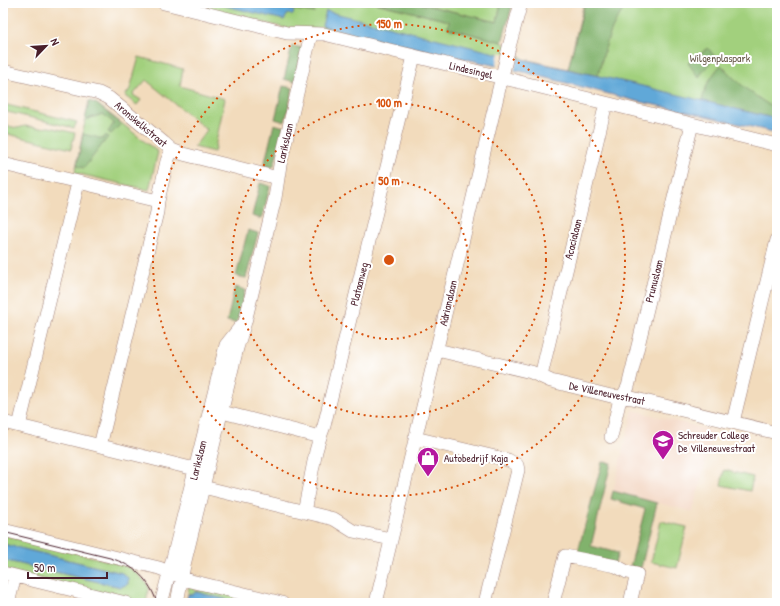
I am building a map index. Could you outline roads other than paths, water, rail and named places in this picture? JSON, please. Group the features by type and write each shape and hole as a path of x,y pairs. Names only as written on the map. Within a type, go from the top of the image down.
{"street":[{"name":"Lindesingel","path":"164,3 287,33 324,34 414,56 503,75 606,103 777,145"},
{"name":"Adrianalaan","path":"376,603 521,3"},
{"name":"Larikslaan","path":"163,603 162,600 169,572 201,470 216,409 245,322 275,198 280,165 311,34"},
{"name":"Plataanweg","path":"304,512 320,437 324,426 414,56"},
{"name":"Aronskelkstraat","path":"3,71 99,93 109,98 172,150 278,178"},
{"name":"Acacialaan","path":"541,376 606,103"},
{"name":"Prunuslaan","path":"611,437 620,403 628,387 692,124"},
{"path":"100,446 155,220 167,161 172,150"},
{"path":"3,164 158,201"},
{"path":"19,426 78,183"},
{"path":"733,422 777,240"},
{"name":"De Villeneuvestraat","path":"437,350 531,372 551,381 611,396 623,396 777,432"},
{"path":"216,409 320,437"},
{"path":"3,422 201,470"},
{"path":"415,438 512,461 517,465 518,470 485,603"},
{"name":"Larikslaan","path":"177,603 184,565 203,487 201,470"},
{"path":"203,487 334,519 353,531 391,539"},
{"path":"3,530 120,558 169,572 192,581 282,603"},
{"path":"552,603 564,556 616,566 627,572 637,574 630,603"},
{"path":"8,603 9,575 126,603"}],"water":[{"path":"213,3 289,3 290,9 294,11 293,15 288,14 284,20"},
{"path":"326,11 499,54 630,83 777,119 777,133 636,101 524,72 322,26"},
{"path":"3,544 122,573 128,578 128,584 121,587 3,560"},
{"path":"196,592 240,603 192,603 191,599 187,598 188,594 192,595"}],"tram line":[{"path":"3,532 119,561 140,574 150,587 157,603"}],"place":[{"name":"Schreuder College De Villeneuvestraat","path":"663,460"},
{"name":"Autobedrijf Kaja","path":"428,478"}],"park label":[{"name":"Wilgenplaspark","path":"720,58"}]}
